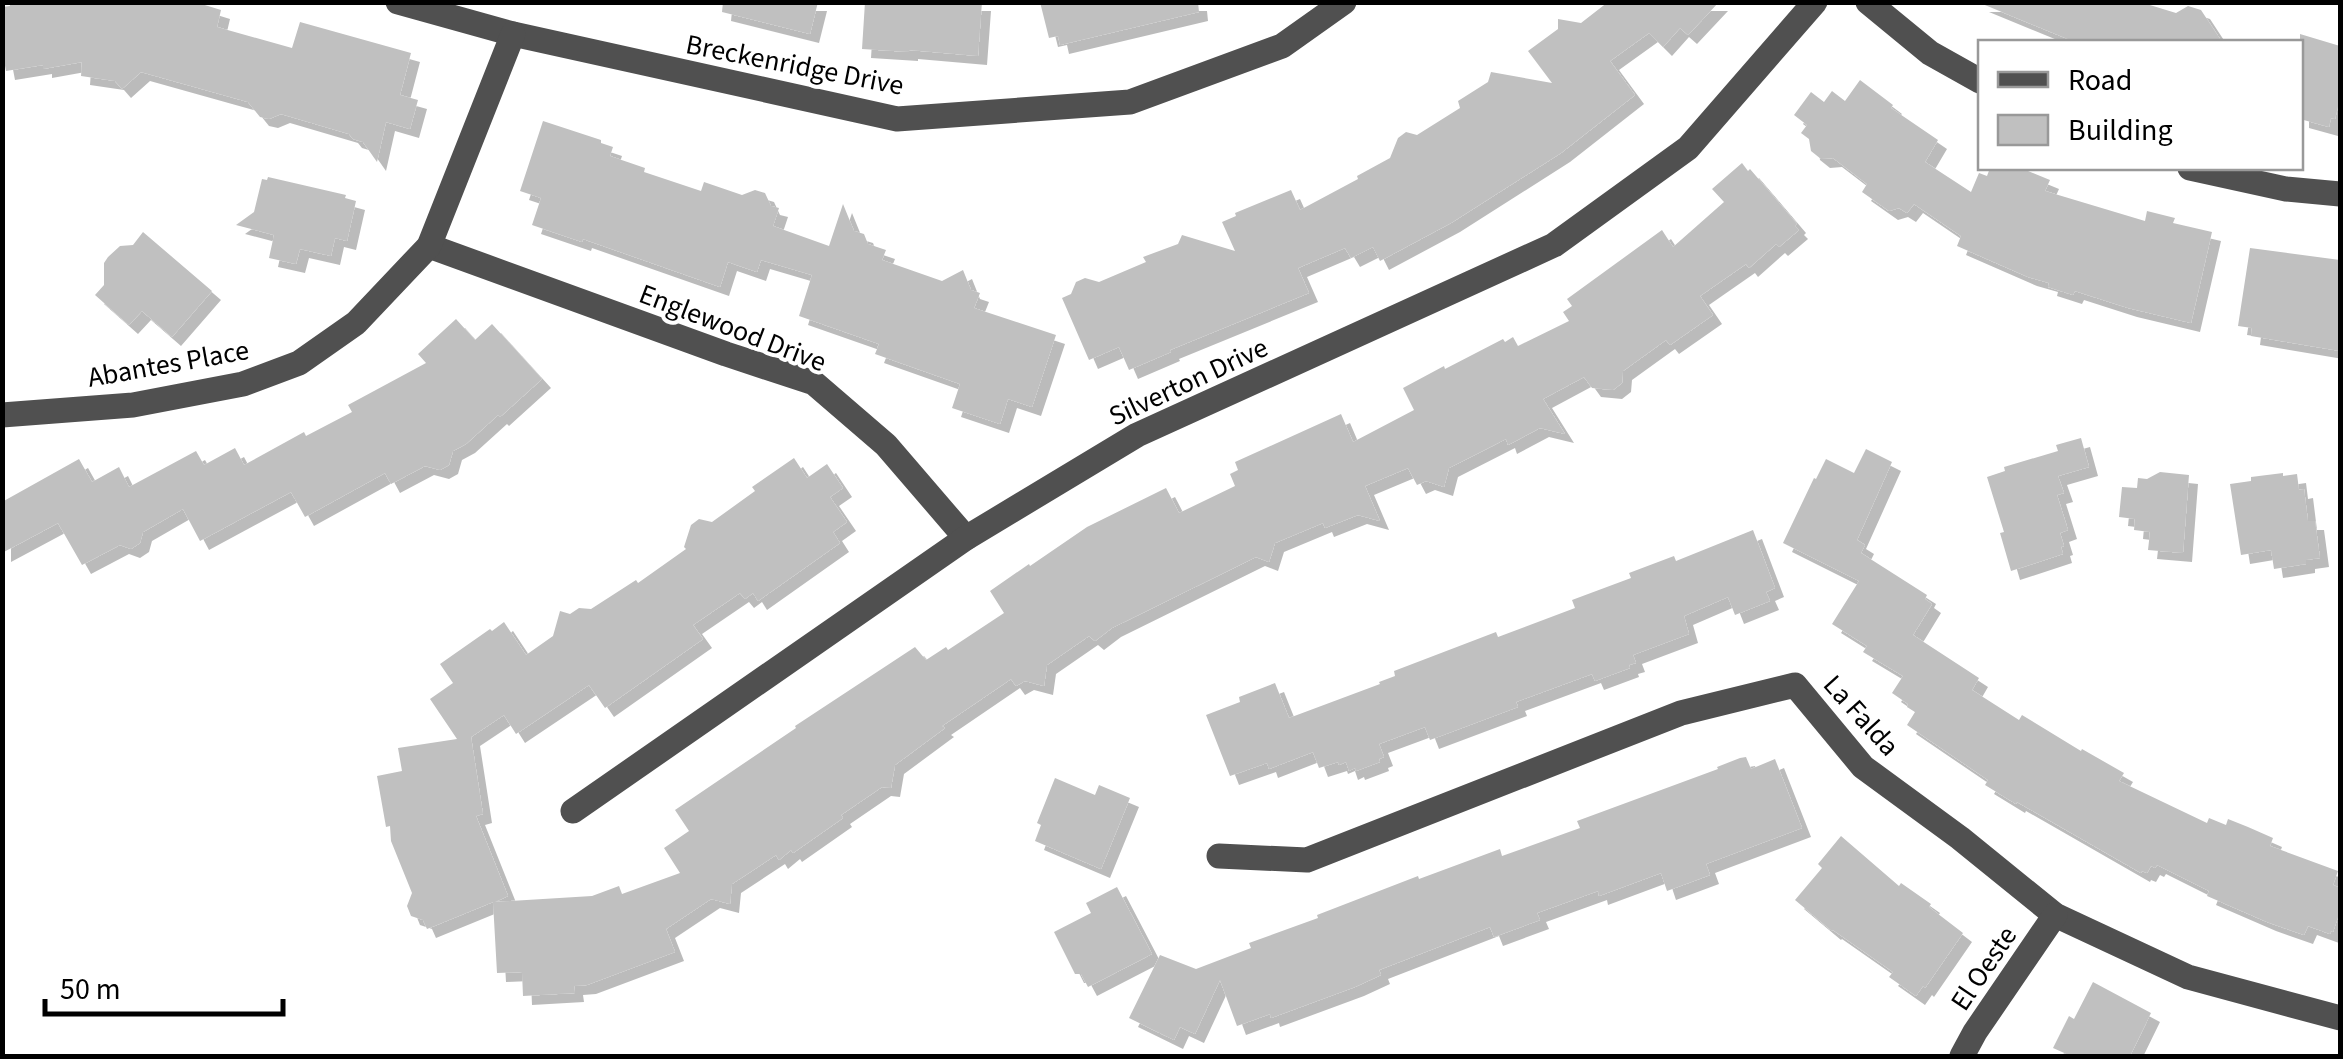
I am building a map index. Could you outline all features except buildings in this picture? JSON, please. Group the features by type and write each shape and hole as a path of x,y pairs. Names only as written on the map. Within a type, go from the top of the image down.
{"street":[{"name":"Breckenridge Drive","path":"398,2 513,34 897,119 1130,102 1282,46 1344,2"},
{"name":"Silverton Drive","path":"573,811 966,538 1137,435 1554,245 1688,148 1815,2"},
{"path":"1868,2 1930,53 1978,80"},
{"name":"Abantes Place","path":"2,415 133,405 243,384 299,363 356,324 429,246 513,34"},
{"path":"2199,170 2286,189 2340,194"},
{"name":"Englewood Drive","path":"429,246 814,383 886,444 966,538"},
{"name":"La Falda","path":"1220,856 1307,860 1680,714 1795,685 1863,767 2056,915 2188,977 2340,1018"},
{"name":"El Oeste","path":"1962,1056 2056,915"}]}
